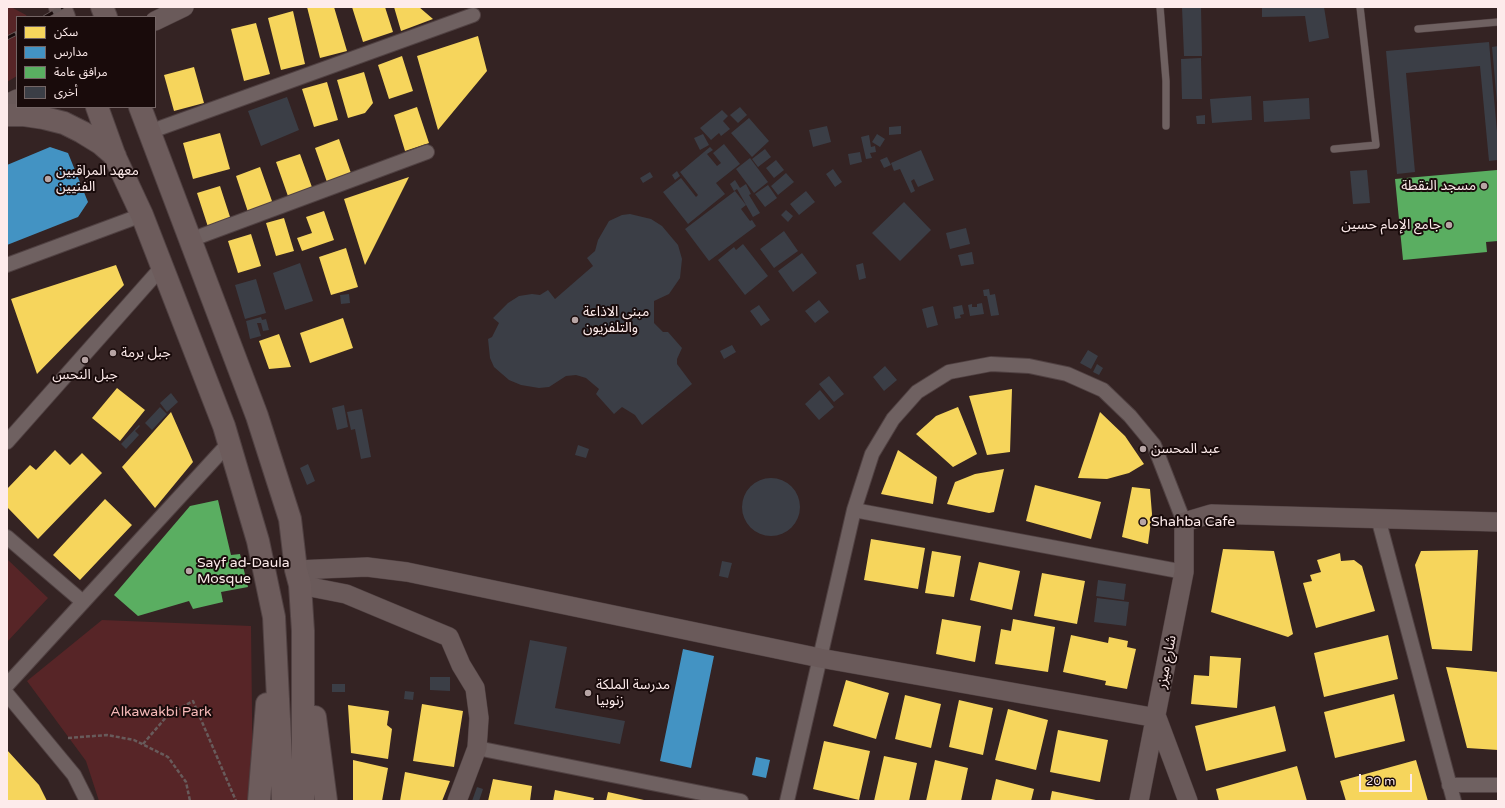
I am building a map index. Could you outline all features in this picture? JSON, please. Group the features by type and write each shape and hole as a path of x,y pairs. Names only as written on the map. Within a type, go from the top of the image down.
{"main road":[{"path":"97,108 115,157 142,215 224,426 258,541 274,617 283,801"},
{"path":"140,108 259,423 290,520 298,577 303,631 326,801"},
{"path":"7,115 24,115 64,123 100,143 115,157"},
{"path":"259,801 274,617"},
{"path":"303,631 304,801"}],"street":[{"path":"156,21 184,7"},
{"path":"149,132 474,15"},
{"path":"7,104 16,100"},
{"path":"190,240 427,152"},
{"path":"7,265 142,215"},
{"path":"7,442 162,267"},
{"path":"787,801 854,510 872,454 893,419 917,392 949,372 991,364 1029,366 1067,374 1103,390 1130,416 1154,445 1184,522 1211,514 1498,522"},
{"path":"7,686 229,443"},
{"path":"854,510 1184,572"},
{"path":"1378,518 1454,801"},
{"name":"شارع ميزر","path":"1139,801 1157,718 1184,572 1184,522"},
{"path":"7,537 83,602"},
{"path":"298,577 367,567 408,572 820,658 1157,718 1188,801"},
{"path":"298,577 346,594 449,637 461,665 475,688 479,718 476,748 457,801"},
{"path":"7,694 74,775 87,801"},
{"path":"476,748 741,801"},
{"path":"1449,785 1498,785"}],"lane":[{"path":"1160,7 1166,81 1166,126"},
{"path":"1334,149 1376,145 1360,7"},
{"path":"1418,29 1498,22"}],"path":[{"path":"143,744 168,715 193,701 236,801"},
{"path":"68,738 107,735 134,740 143,744 168,757 186,782 190,801"}],"green space":[{"path":"7,7 11,7 26,16 16,16 16,77 7,82"},
{"path":"7,559 48,598 7,642"},
{"name":"Alkawakbi Park","path":"102,620 251,626 253,801 99,801 86,761 27,681"}],"building: سكن":[{"path":"307,7 334,7 347,51 320,58"},
{"path":"352,7 385,7 393,32 363,42"},
{"path":"394,7 419,7 433,19 401,31"},
{"path":"293,11 305,64 281,70 268,18"},
{"path":"256,23 270,74 244,81 231,29"},
{"path":"478,36 487,71 438,130 417,56"},
{"path":"402,56 413,91 389,99 378,65"},
{"path":"194,67 204,103 174,111 164,75"},
{"path":"364,72 373,103 365,113 348,118 337,80"},
{"path":"327,82 338,120 314,127 302,89"},
{"path":"417,107 429,143 405,151 394,115"},
{"path":"220,133 230,169 193,179 183,143"},
{"path":"339,139 352,176 328,185 315,148"},
{"path":"300,154 313,190 289,199 276,162"},
{"path":"260,167 273,204 248,212 236,176"},
{"path":"409,177 365,265 344,199"},
{"path":"220,186 232,223 209,230 197,193"},
{"path":"324,211 334,240 302,251 297,238 312,233 306,217"},
{"path":"284,218 294,251 276,256 266,223"},
{"path":"251,234 261,266 238,273 228,241"},
{"path":"346,248 358,287 331,295 319,257"},
{"path":"116,265 124,285 37,374 11,299"},
{"path":"343,318 353,348 310,363 300,333"},
{"path":"279,334 291,367 269,369 259,341"},
{"path":"117,388 145,410 120,441 92,418"},
{"path":"1012,389 1010,452 987,455 969,396"},
{"path":"958,407 977,454 953,467 916,434 936,416"},
{"path":"171,412 193,462 155,508 122,467"},
{"path":"1100,412 1125,436 1144,464 1129,473 1107,479 1078,478"},
{"path":"55,450 70,465 82,453 102,473 38,539 7,507 7,489 30,465 36,470"},
{"path":"898,450 937,477 933,504 881,494"},
{"path":"1004,469 994,512 989,513 947,504 955,482 975,474"},
{"path":"1035,485 1101,502 1091,539 1026,521"},
{"path":"1132,487 1150,489 1152,514 1148,544 1122,537"},
{"path":"105,499 132,525 80,580 53,555"},
{"path":"871,539 925,548 918,589 864,580"},
{"path":"1223,549 1274,551 1293,634 1288,637 1211,612"},
{"path":"1478,550 1472,651 1432,649 1415,565 1421,551"},
{"path":"932,551 961,556 954,597 925,593"},
{"path":"1340,553 1341,561 1354,560 1362,566 1375,611 1316,628 1303,583 1312,581 1310,575 1321,572 1317,560"},
{"path":"979,562 1020,571 1012,610 970,600"},
{"path":"1042,573 1085,581 1077,624 1034,616"},
{"path":"942,619 981,626 975,662 936,654"},
{"path":"1013,619 1055,627 1048,672 995,664 1001,629 1011,631"},
{"path":"1071,635 1108,643 1109,637 1128,641 1127,647 1136,649 1127,689 1105,685 1106,681 1063,672"},
{"path":"1388,635 1398,679 1324,697 1314,653"},
{"path":"1210,656 1241,658 1237,708 1191,704 1194,675 1209,676"},
{"path":"1446,667 1498,672 1498,750 1467,748"},
{"path":"846,680 889,693 876,739 833,726"},
{"path":"1394,694 1405,741 1335,758 1324,712"},
{"path":"905,695 941,704 931,748 895,739"},
{"path":"959,700 993,708 983,755 949,747"},
{"path":"422,704 463,711 454,767 413,761"},
{"path":"348,705 389,711 387,725 392,729 388,759 351,753"},
{"path":"1275,706 1286,751 1206,771 1195,726"},
{"path":"1008,709 1048,720 1036,770 995,760"},
{"path":"1058,730 1108,740 1100,782 1050,772"},
{"path":"824,741 870,751 859,800 813,789"},
{"path":"7,750 39,785 47,801 7,801"},
{"path":"884,756 917,763 909,801 874,801"},
{"path":"353,760 388,768 382,801 353,801"},
{"path":"935,760 968,768 961,801 926,801"},
{"path":"1416,760 1428,801 1346,801 1340,781"},
{"path":"1297,766 1307,801 1219,801 1216,789"},
{"path":"405,772 450,781 442,801 400,801"},
{"path":"493,779 532,786 530,801 488,801"},
{"path":"996,779 1034,789 1031,801 991,801"},
{"path":"555,790 594,798 593,801 553,801"},
{"path":"1052,791 1096,800 1050,801"},
{"path":"608,792 644,800 644,801 606,801"}],"building: مدارس":[{"name":"معهد المراقبين الفنيين","path":"50,147 68,153 88,202 78,217 7,245 7,165"},
{"path":"683,649 714,656 691,768 660,761"},
{"path":"756,757 770,760 766,778 752,775"}],"building: مرافق عامة":[{"name":"جامع الإمام حسين","path":"1497,170 1498,241 1486,242 1487,252 1403,260 1395,179"},
{"name":"Sayf ad-Daula Mosque","path":"218,500 231,555 240,554 248,587 221,592 223,602 193,609 189,601 138,616 114,595 190,506"}],"building: أخرى":[{"path":"1182,7 1201,7 1202,56 1184,56"},
{"path":"1262,7 1324,7 1329,38 1309,42 1305,16 1262,17"},
{"path":"1489,42 1498,143 1498,160 1489,161 1480,66 1406,73 1415,172 1397,174 1386,51"},
{"path":"1498,46 1498,103 1497,103 1492,47"},
{"path":"1201,58 1202,99 1182,99 1181,59"},
{"path":"1251,96 1252,120 1212,123 1210,99"},
{"path":"287,97 299,130 261,146 248,111"},
{"path":"1309,98 1310,119 1264,122 1263,101"},
{"path":"740,107 747,115 738,123 730,115"},
{"path":"722,110 728,116 723,121 730,129 721,136 719,133 711,140 700,128"},
{"path":"1205,115 1205,124 1197,124 1196,116"},
{"path":"749,118 769,141 752,157 731,133"},
{"path":"827,126 831,142 813,147 809,130"},
{"path":"901,126 901,134 889,135 889,127"},
{"path":"703,134 709,145 700,150 694,138"},
{"path":"877,134 885,139 880,147 872,142"},
{"path":"869,135 871,147 875,146 876,152 870,153 872,158 866,159 861,137"},
{"path":"724,144 740,164 716,183 725,194 688,224 663,192 681,178 696,197 698,195 680,172 710,147 713,150 707,154 717,166 721,163 713,153"},
{"path":"765,149 771,157 758,167 752,159"},
{"path":"921,150 934,180 918,187 914,179 911,181 915,191 911,193 900,169 894,171 891,163"},
{"path":"860,152 862,162 850,165 848,154"},
{"path":"887,157 891,165 884,168 880,160"},
{"path":"750,158 768,182 754,193 736,169"},
{"path":"776,160 784,170 774,178 766,168"},
{"path":"833,169 842,182 835,187 826,174"},
{"path":"1367,170 1370,203 1353,204 1350,171"},
{"path":"677,171 680,176 675,180 672,175"},
{"path":"650,172 653,177 643,183 640,178"},
{"path":"786,173 794,182 778,195 771,186"},
{"path":"735,180 740,188 746,184 751,194 749,195 760,213 753,217 737,189 734,191 730,184"},
{"path":"768,185 777,198 765,207 755,194"},
{"path":"735,191 746,205 741,209 756,226 709,261 685,229"},
{"path":"806,191 815,202 799,215 790,204"},
{"path":"904,202 931,230 900,261 872,233"},
{"path":"786,210 793,216 788,222 781,215"},
{"name":"مبنى الاذاعة والتلفزيون","path":"630,214 651,219 662,226 678,245 682,259 680,278 669,294 654,301 654,323 663,332 668,332 682,348 677,359 677,364 692,384 642,425 635,415 622,407 614,414 596,394 599,389 586,378 576,375 566,376 549,387 539,388 521,385 509,380 494,367 490,358 488,339 492,337 499,323 493,318 508,303 519,296 532,294 540,295 548,290 555,299 593,266 587,258 595,251 598,240 609,221 622,215"},
{"path":"966,228 970,244 950,249 946,233"},
{"path":"784,231 798,251 774,268 760,249"},
{"path":"743,244 768,276 745,295 718,260 734,247 736,250"},
{"path":"972,252 974,264 961,266 958,255"},
{"path":"802,253 817,273 793,292 778,271"},
{"path":"300,263 313,301 285,310 273,273"},
{"path":"863,263 866,278 859,280 856,265"},
{"path":"256,279 266,313 245,319 235,285"},
{"path":"989,289 990,295 995,294 999,315 991,316 987,296 984,296 983,290"},
{"path":"349,294 350,303 341,304 340,295"},
{"path":"819,300 829,312 815,323 805,311"},
{"path":"982,303 984,314 970,316 968,305 972,304 972,307 977,307 977,304"},
{"path":"759,305 770,320 761,326 750,311"},
{"path":"962,305 964,314 960,315 961,318 955,319 953,307"},
{"path":"933,306 938,325 927,328 922,309"},
{"path":"261,317 262,320 266,319 269,330 263,331 261,323 257,323 261,336 250,339 246,321"},
{"path":"732,345 736,352 724,359 720,351"},
{"path":"1088,350 1098,356 1091,369 1080,363"},
{"path":"1097,364 1103,368 1099,375 1093,372"},
{"path":"885,366 897,380 884,391 873,377"},
{"path":"829,376 844,394 834,402 819,384"},
{"path":"820,390 834,407 819,420 805,404"},
{"path":"171,393 178,402 167,412 160,403"},
{"path":"344,405 348,427 337,430 332,408"},
{"path":"160,407 167,414 152,430 145,423"},
{"path":"362,409 371,457 361,459 355,429 351,430 347,412"},
{"path":"139,425 140,426 135,431 139,435 126,449 121,444"},
{"path":"578,445 589,449 586,458 575,455"},
{"path":"308,464 315,481 307,485 300,468"},
{"path":"771,478 787,483 795,491 800,507 795,523 787,531 771,536 755,531 747,523 742,507 747,491 755,483"},
{"path":"722,561 732,563 728,578 719,576"},
{"path":"1098,580 1126,584 1124,600 1096,596"},
{"path":"1097,598 1129,602 1126,626 1094,622"},
{"path":"530,640 567,647 555,708 625,721 620,744 514,724"},
{"path":"430,677 450,677 450,691 430,690"},
{"path":"332,684 345,684 345,692 332,692"},
{"path":"405,691 414,692 413,700 404,699"},
{"path":"477,787 483,789 479,801 472,801"}],"railway":[{"path":"47,16 63,7"},
{"path":"7,38 16,34"}],"place":[{"name":"معهد المراقبين الفنيين","path":"48,179"},
{"name":"مسجد النقطة","path":"1484,186"},
{"name":"جامع الإمام حسين","path":"1449,225"},
{"name":"مبنى الاذاعة والتلفزيون","path":"575,320"},
{"name":"جبل برمة","path":"113,353"},
{"name":"جبل النحس","path":"85,360"},
{"name":"عبد المحسن","path":"1143,449"},
{"name":"Shahba Cafe","path":"1143,522"},
{"name":"Sayf ad-Daula Mosque","path":"189,571"},
{"name":"مدرسة الملكة زنوبيا","path":"588,693"}]}
